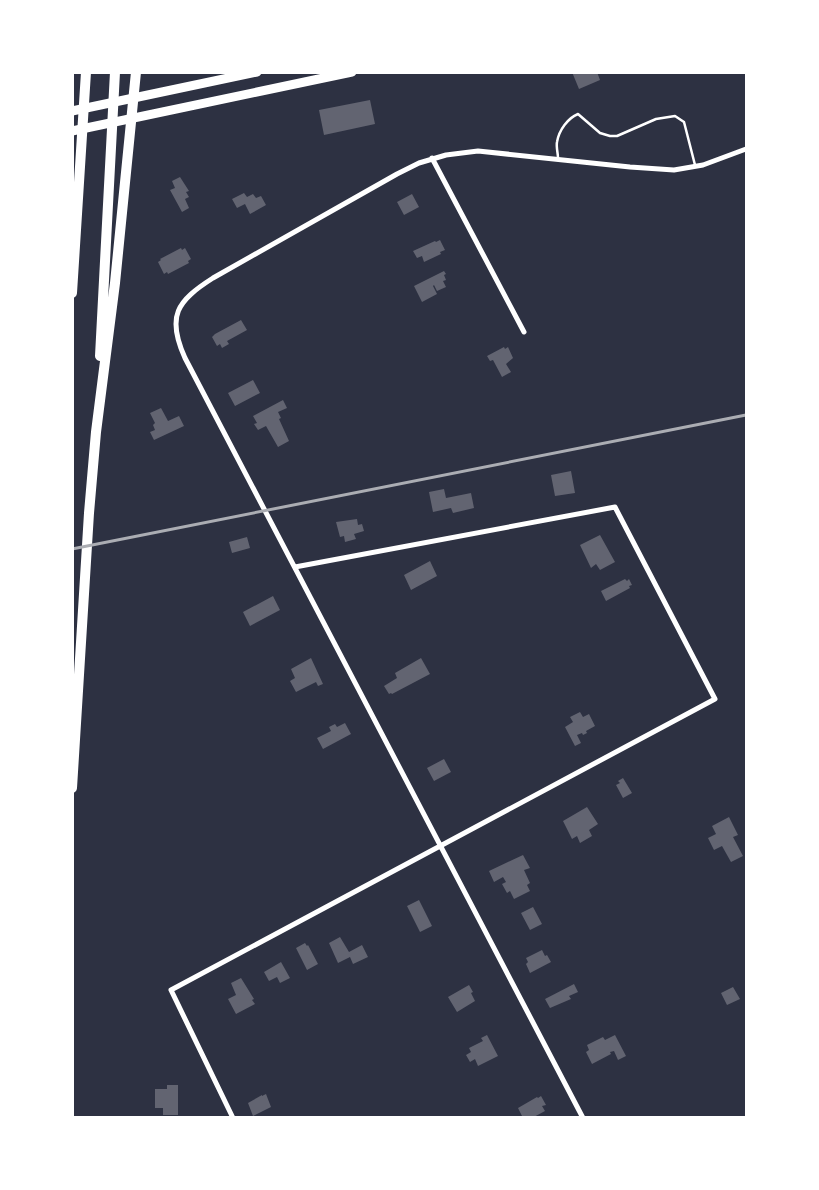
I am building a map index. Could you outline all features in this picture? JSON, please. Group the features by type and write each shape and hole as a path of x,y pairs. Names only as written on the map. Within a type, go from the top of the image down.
{"highway":[{"path":"72,788 89,512 96,432 136,72"},
{"path":"96,432 115,74"},
{"path":"72,292 86,77"}],"main road":[{"path":"72,110 258,72"},
{"path":"72,131 352,72"}],"street":[{"path":"583,1118 184,358 177,340 176,320 178,311 188,296 214,278 397,174 432,158 478,151 674,170 718,161 746,149"},
{"path":"432,158 524,332"},
{"path":"233,1118 171,990 715,699 616,507 295,567"}],"lane":[{"path":"558,159 557,142 563,127 572,117 578,114 600,133 610,136 617,136 656,119 675,116 684,122 695,167"}],"building":[{"path":"572,72 597,72 600,80 579,89"},
{"path":"370,100 375,124 324,135 319,110"},
{"path":"180,177 189,191 186,192 189,197 185,199 189,208 182,212 170,190 175,188 172,181"},
{"path":"244,193 247,197 253,194 256,198 261,196 266,205 250,214 245,204 237,208 232,199"},
{"path":"412,194 419,207 404,215 397,202"},
{"path":"440,240 445,250 440,252 441,254 424,262 422,256 417,258 413,251"},
{"path":"181,248 182,250 185,248 191,259 188,261 189,263 168,274 167,272 164,274 158,262 160,259"},
{"path":"444,271 446,280 443,281 446,287 437,291 434,285 437,294 422,302 414,286"},
{"path":"241,320 247,330 227,341 229,344 222,348 220,344 217,346 212,337"},
{"path":"504,347 505,349 508,347 513,358 506,364 511,372 502,377 493,360 490,361 487,356"},
{"path":"253,380 260,393 235,406 228,393"},
{"path":"283,400 287,408 278,412 281,418 279,419 289,441 278,447 266,426 258,430 254,424 257,423 253,416"},
{"path":"161,408 168,421 179,416 184,426 154,440 150,432 155,430 153,425 155,423 150,413"},
{"path":"571,471 575,493 555,496 551,475"},
{"path":"444,489 446,498 471,493 474,508 453,513 451,508 433,512 429,492"},
{"path":"357,519 358,525 362,524 364,531 354,534 356,539 345,542 344,536 340,537 336,522"},
{"path":"600,535 615,562 600,570 596,564 591,568 580,545"},
{"path":"247,537 250,548 232,553 229,542"},
{"path":"430,561 437,576 411,590 404,575"},
{"path":"625,579 627,581 629,579 632,585 629,586 630,588 606,601 601,591"},
{"path":"273,596 280,610 250,626 243,612"},
{"path":"311,658 323,684 318,686 316,682 296,692 290,681 295,678 291,669"},
{"path":"421,658 430,674 389,694 384,686 397,678 395,673"},
{"path":"580,712 583,717 589,714 595,726 583,735 582,733 577,735 581,743 575,746 565,727 573,722 570,717"},
{"path":"345,723 351,734 323,749 317,738 331,731 329,727 335,724 337,727"},
{"path":"444,759 451,772 434,781 427,768"},
{"path":"623,778 632,793 623,798 616,785"},
{"path":"587,807 598,824 589,830 592,836 580,843 577,836 572,839 563,821"},
{"path":"729,817 738,835 733,837 743,856 731,862 722,846 714,850 708,838 716,834 712,826"},
{"path":"523,855 530,868 524,870 530,883 527,885 530,891 514,899 510,891 507,893 502,884 506,882 503,877 494,882 489,871"},
{"path":"419,900 432,926 420,932 407,906"},
{"path":"533,907 542,924 530,930 521,913"},
{"path":"340,937 349,952 362,945 368,957 353,964 350,957 338,963 329,943"},
{"path":"305,943 318,964 307,970 296,948"},
{"path":"542,950 551,962 530,973 526,964 528,962 526,958"},
{"path":"281,962 290,978 280,983 277,977 269,981 264,972"},
{"path":"241,978 255,1004 236,1014 228,999 236,995 231,983"},
{"path":"574,984 578,992 569,996 571,999 550,1008 545,999"},
{"path":"469,985 475,1001 457,1012 448,997"},
{"path":"733,987 740,999 727,1005 721,993"},
{"path":"487,1035 498,1056 478,1066 475,1059 470,1062 466,1055 471,1052 469,1048 483,1041 481,1038"},
{"path":"615,1035 626,1056 618,1060 614,1051 592,1064 586,1052 589,1050 587,1045 603,1037 605,1040"},
{"path":"167,1085 178,1085 178,1115 163,1115 163,1108 155,1108 155,1089 167,1089"},
{"path":"266,1094 271,1107 253,1116 248,1103"},
{"path":"541,1096 546,1105 542,1106 545,1111 532,1118 523,1118 518,1108"}],"railway":[{"path":"72,549 746,415"}]}
